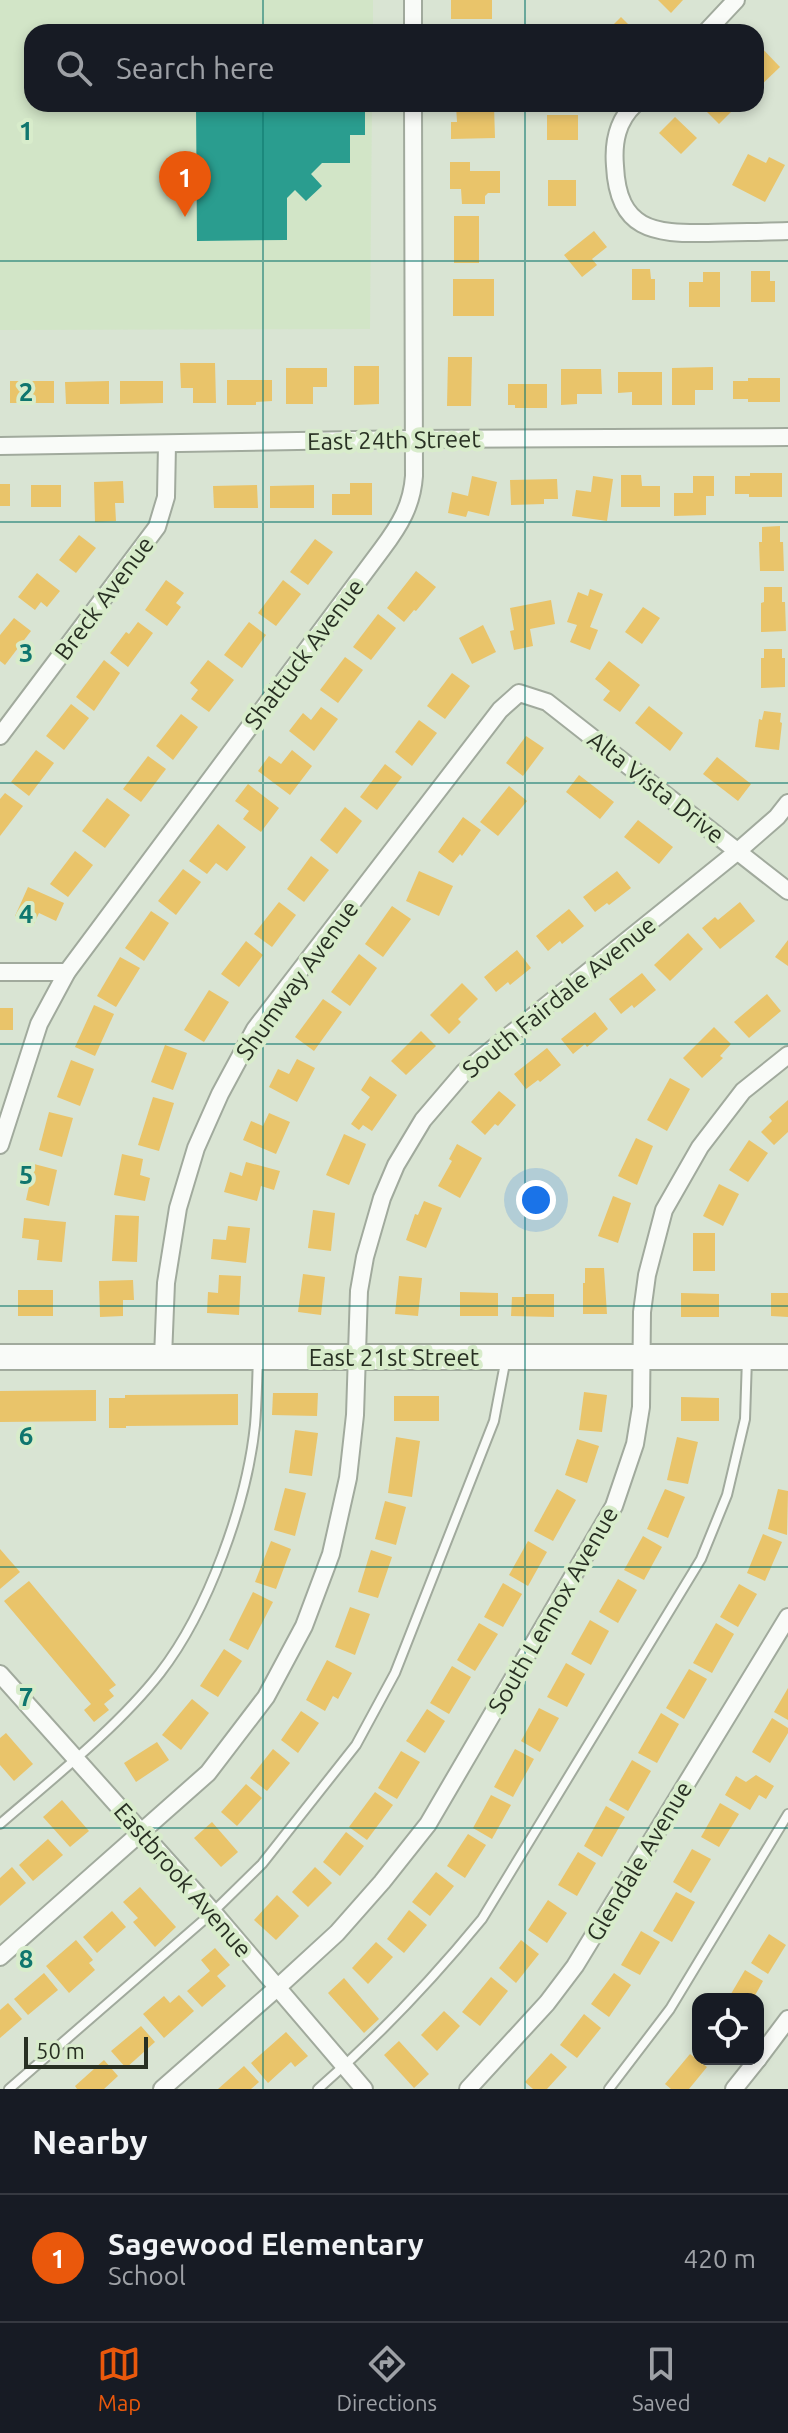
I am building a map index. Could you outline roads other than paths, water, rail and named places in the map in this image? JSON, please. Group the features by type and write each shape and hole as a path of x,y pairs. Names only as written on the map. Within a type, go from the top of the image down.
{"street":[{"path":"413,0 413,24"},
{"path":"714,24 736,0"},
{"name":"Shattuck Avenue","path":"0,1145 39,1024 67,972 397,529 408,507 413,493 414,439 413,112"},
{"path":"629,112 620,123 614,153 615,177 624,207 636,221 661,232 788,231"},
{"name":"East 24th Street","path":"0,446 788,437"},
{"name":"Breck Avenue","path":"0,736 157,527 166,497 167,444"},
{"name":"Alta Vista Drive","path":"519,693 547,702 788,891"},
{"name":"Shumway Avenue","path":"163,1357 166,1283 178,1208 196,1148 220,1094 255,1029 500,710 519,693"},
{"name":"South Fairdale Avenue","path":"0,1957 208,1773 266,1697 304,1626 331,1554 348,1478 355,1415 359,1291 365,1257 396,1165 423,1120 464,1072 738,851 777,817 788,803"},
{"path":"0,972 67,972"},
{"name":"South Lennox Avenue","path":"162,2089 337,1933 428,1824 614,1506 635,1444 641,1407 642,1312 647,1275 664,1210 700,1147 743,1091 788,1055"},
{"name":"East 21st Street","path":"0,1357 788,1357"},
{"name":"Glendale Avenue","path":"468,2089 547,2003 575,1966 788,1617"},
{"name":"Eastbrook Avenue","path":"3,1683 142,1832 364,2089"},
{"path":"764,2051 788,2019"},
{"path":"734,2089 753,2065"}],"lane":[{"path":"0,1824 124,1713 160,1673 189,1626 220,1561 242,1494 255,1427 258,1357"},
{"path":"9,2089 213,1912 270,1854 356,1745 395,1673 494,1421 506,1357"},
{"path":"318,2089 392,2020 445,1965 482,1919 701,1559 727,1495 745,1419 747,1357"},
{"path":"609,2089 670,2009 788,1814"}],"place":[{"name":"Sagewood Elementary","path":"185,217"}]}
